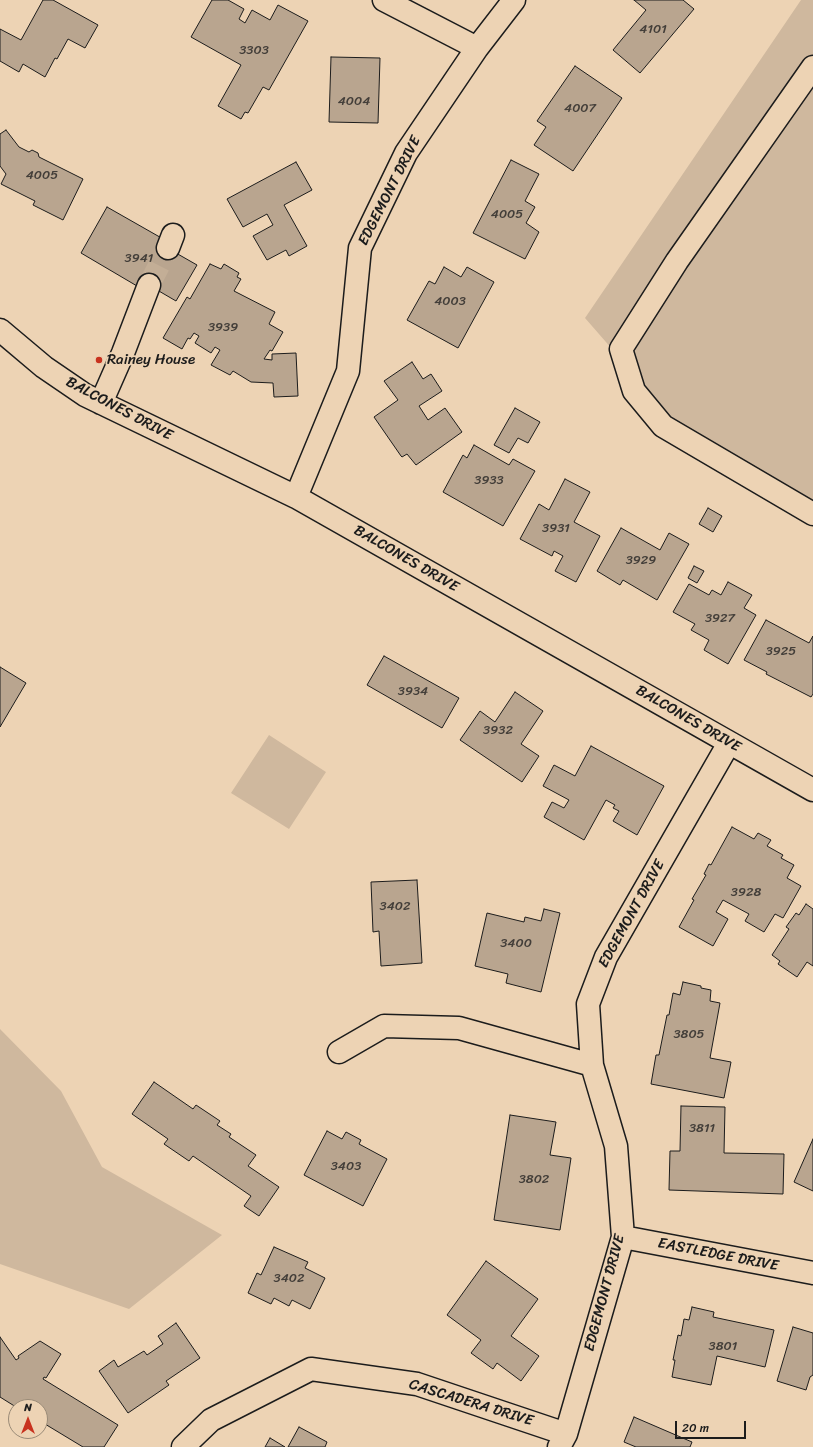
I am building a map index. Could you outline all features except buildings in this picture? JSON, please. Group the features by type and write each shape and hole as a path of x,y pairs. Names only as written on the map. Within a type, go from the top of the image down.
{"street":[{"path":"384,0 477,48"},
{"name":"EDGEMONT DRIVE","path":"296,497 348,371 360,248 406,152 477,48 514,0"},
{"path":"813,67 677,261 621,349 634,391 663,426 813,514"},
{"path":"101,403 124,353 149,285"},
{"name":"BALCONES DRIVE","path":"0,330 44,368 85,395 296,497 813,790"},
{"name":"EDGEMONT DRIVE","path":"562,1440 623,1237 616,1146 592,1065 588,1004 606,957 729,743"},
{"path":"339,1052 384,1026 459,1028 592,1065"},
{"name":"EASTLEDGE DRIVE","path":"623,1237 813,1273"},
{"name":"CASCADERA DRIVE","path":"183,1447 211,1420 311,1369 417,1384 562,1440"}],"shaded area":[{"path":"801,0 813,0 813,503 665,417 633,373 585,318"},
{"path":"269,735 326,772 289,829 231,793"},
{"path":"0,1029 61,1091 102,1167 222,1235 129,1309 0,1264"}],"tunnel":[{"path":"149,285 168,248"}],"place":[{"name":"Rainey House","path":"99,360"}]}
